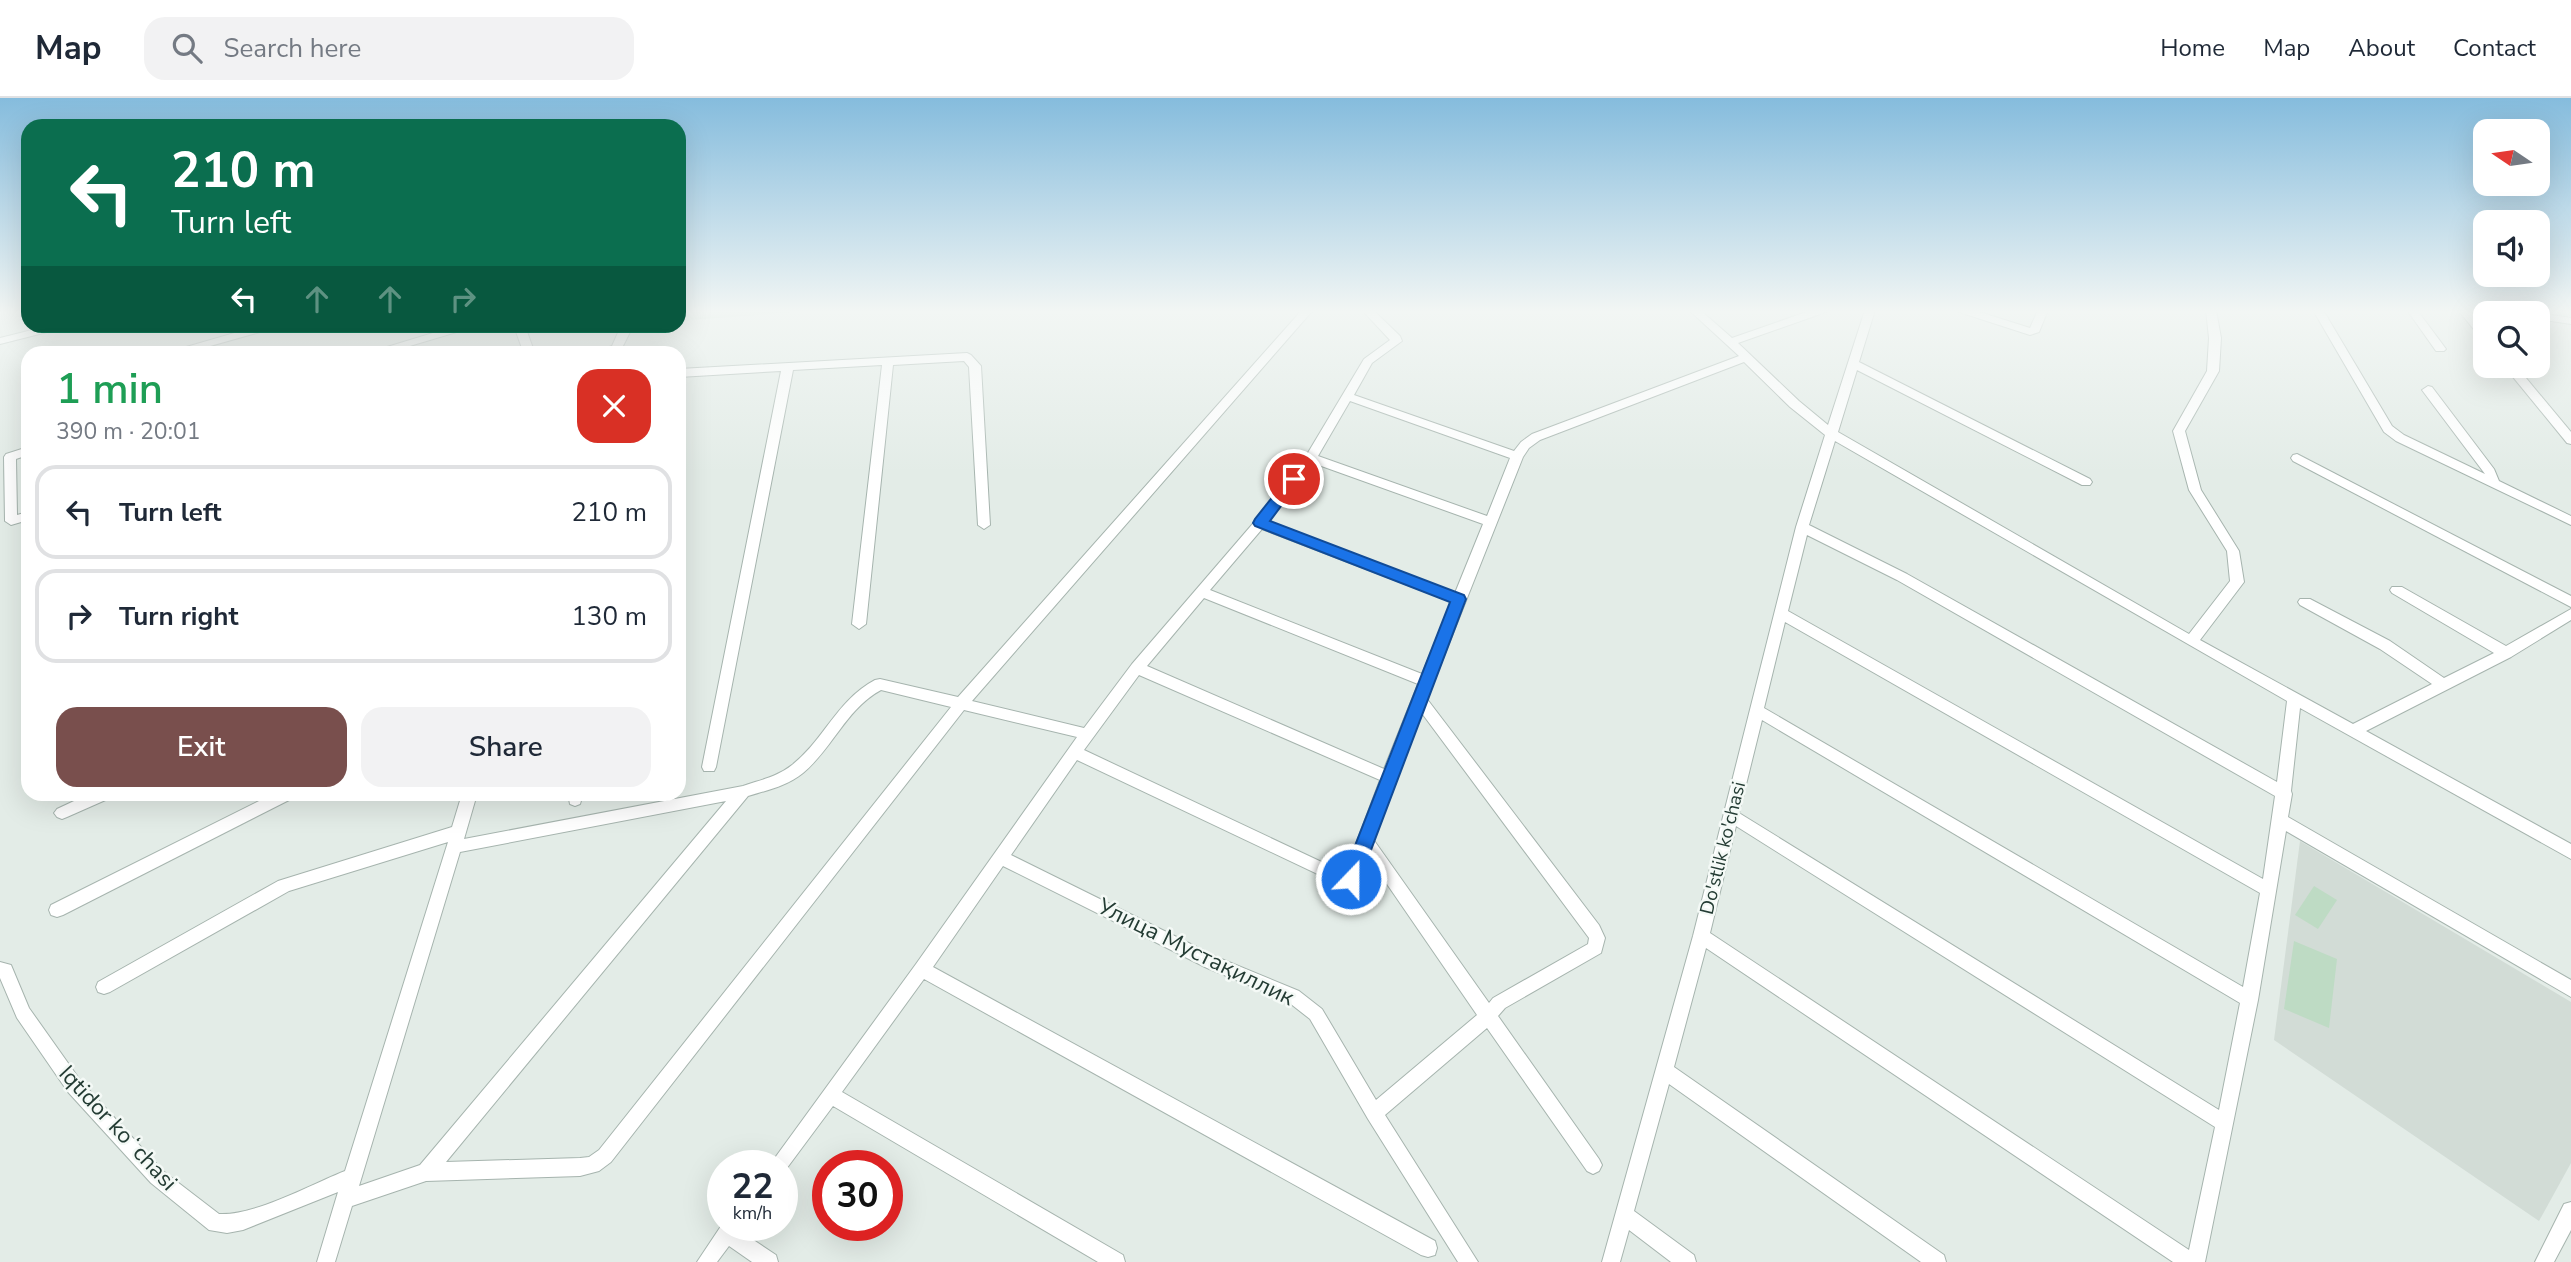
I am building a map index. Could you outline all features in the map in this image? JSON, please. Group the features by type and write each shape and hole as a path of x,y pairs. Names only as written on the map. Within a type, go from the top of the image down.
{"street":[{"path":"686,373 816,364"},
{"path":"859,624 888,364"},
{"path":"974,364 984,525"},
{"path":"347,1199 426,1172 580,1167 593,1165 605,1156 961,704 1260,364"},
{"path":"790,1150 922,969 1087,734 1137,668 1261,523 1311,458 1366,364"},
{"path":"1074,752 1345,880 1351,879 1458,599 1517,456 1525,445 1536,438 1727,364"},
{"path":"1753,364 1798,411 1830,433 2191,641 2571,852"},
{"name":"Do'stlik ko'chasi","path":"1611,1262 1701,936 1802,527 1853,364"},
{"path":"1856,364 2086,482"},
{"path":"2191,641 2236,582 2233,551 2195,490 2179,431 2213,371 2213,364"},
{"path":"2350,364 2388,429 2400,438 2571,521"},
{"path":"709,767 788,366"},
{"path":"2520,378 2571,440"},
{"path":"2428,390 2490,472 2494,484"},
{"path":"1346,396 1517,456"},
{"path":"21,454 10,457 11,521 21,518"},
{"path":"1311,458 1491,522"},
{"path":"2297,458 2571,602"},
{"path":"1261,523 1458,599"},
{"path":"1802,527 1902,577 2285,794"},
{"path":"2397,590 2506,653"},
{"path":"1200,592 1426,681"},
{"path":"2305,602 2385,645 2443,685"},
{"path":"1782,614 2269,890"},
{"path":"2353,731 2506,653 2571,614"},
{"path":"1137,668 1388,777"},
{"path":"104,987 284,886 456,839 743,792 784,778 813,754 864,690 880,684 1087,734"},
{"path":"2196,1262 2250,1000 2285,794 2294,698"},
{"path":"1374,1113 1488,1016 1499,1003 1595,947 1597,938 1419,699"},
{"path":"1758,711 2250,1000"},
{"path":"426,1172 743,792"},
{"path":"62,813 89,801"},
{"path":"57,910 274,801"},
{"path":"326,1262 468,801"},
{"path":"1732,816 2224,1122"},
{"path":"2281,821 2571,989"},
{"path":"1366,841 1593,1165"},
{"name":"Улица Мустақиллик","path":"1000,857 1213,963 1293,996 1317,1014 1374,1113 1469,1262"},
{"path":"1701,936 2190,1262"},
{"name":"Iqtidor koʻchasi","path":"0,969 5,970 23,1013 74,1086 157,1177 216,1223 223,1226 244,1222 354,1176"},
{"path":"922,969 1428,1248"},
{"path":"1664,1070 1937,1262"},
{"path":"831,1095 1116,1262"},
{"path":"1625,1216 1687,1262"},
{"path":"2544,1262 2569,1220"},
{"path":"706,1262 722,1241"},
{"path":"743,1241 769,1262"}],"shaded area":[{"path":"2300,841 2571,1002 2571,1163 2539,1221 2274,1040"}],"green space":[{"path":"2314,886 2337,900 2318,929 2295,915"},
{"path":"2294,941 2337,959 2329,1028 2284,1009"}],"route":[{"path":"1294,479 1261,523 1458,599 1351,879"}]}
